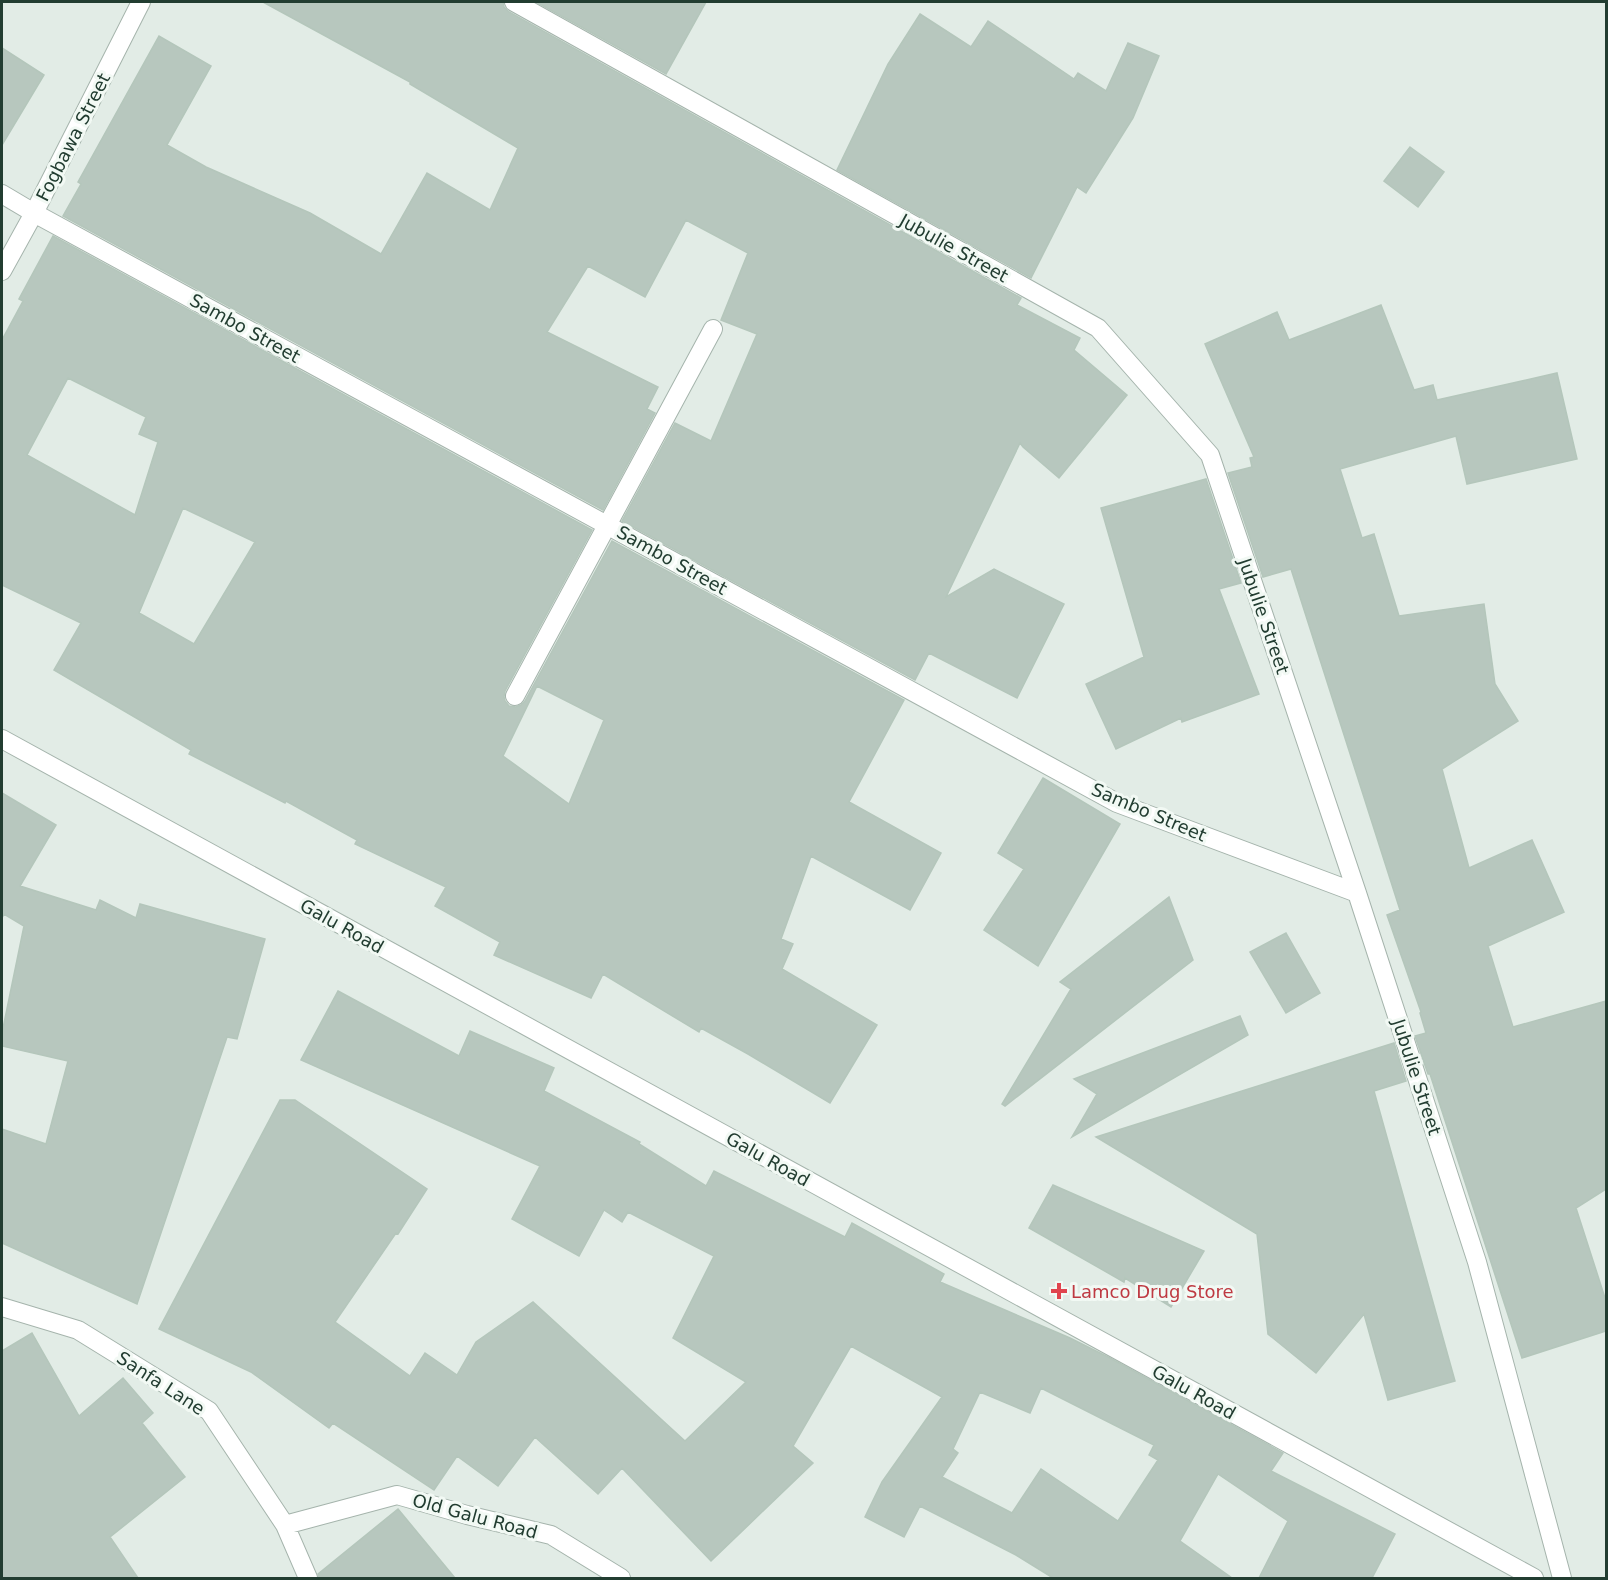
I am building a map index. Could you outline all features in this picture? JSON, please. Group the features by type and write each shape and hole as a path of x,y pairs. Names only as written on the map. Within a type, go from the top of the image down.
{"street":[{"name":"Fogbawa Street","path":"2,271 34,213 141,2"},
{"name":"Jubulie Street","path":"514,2 1098,328 1210,455 1357,893 1477,1262 1562,1578"},
{"name":"Sambo Street","path":"2,194 1117,803 1357,893"},
{"path":"515,696 713,329"},
{"name":"Galu Road","path":"2,740 1534,1578"},
{"name":"Sanfa Lane","path":"2,1307 78,1330 209,1411 285,1525 308,1578"},
{"name":"Old Galu Road","path":"285,1525 397,1495 551,1535 621,1578"}],"building":[{"path":"263,2 503,2 509,12 1021,298 1017,305 1080,338 1074,350 1127,395 1059,478 1020,443 946,597 994,569 1064,604 1017,698 929,653 915,680 622,521 675,423 711,441 757,334 721,320 748,253 686,220 645,297 588,266 547,332 658,387 647,409 655,413 603,510 63,216 81,184 78,182 159,36 211,66 167,145 206,167 310,213 381,254 427,173 490,210 518,148 410,82"},
{"path":"536,2 706,2 666,74"},
{"path":"920,14 971,47 988,21 1074,79 1078,73 1106,91 1128,43 1159,56 1133,118 1086,193 1077,187 1031,278 837,170 888,64"},
{"path":"2,48 44,75 2,145"},
{"path":"1410,147 1444,172 1418,207 1384,181"},
{"path":"53,236 592,530 505,691 505,701 509,706 516,707 525,701 612,541 904,700 849,802 941,853 910,910 811,856 781,939 793,944 782,969 877,1025 830,1103 701,1028 699,1032 603,974 591,998 494,955 500,942 435,906 446,887 355,844 357,840 286,801 285,803 189,754 191,750 54,670 81,623 2,585 2,340 23,301 19,299","holes":["68,378 146,417 139,434 158,442 135,515 27,455","183,508 255,542 194,644 139,613","537,686 604,720 569,804 503,756"]},
{"path":"1381,305 1414,390 1433,385 1437,400 1557,373 1577,459 1467,484 1456,436 1340,469 1362,538 1374,534 1399,616 1484,604 1495,684 1518,721 1442,769 1469,868 1532,840 1564,912 1488,946 1513,1027 1606,1001 1606,1189 1576,1208 1606,1301 1606,1331 1522,1358 1430,1074 1428,1074 1415,1036 1426,1033 1421,1012 1387,915 1400,910 1291,569 1263,577 1228,473 1252,467 1250,458 1254,457 1205,344 1277,312 1289,340"},
{"path":"1206,479 1241,583 1219,589 1259,694 1182,722 1181,718 1116,749 1086,684 1144,657 1101,508"},
{"path":"1043,778 1120,824 1038,966 984,930 1024,869 998,853"},
{"path":"2,793 56,825 20,886 96,910 100,900 136,918 140,904 265,939 237,1039 227,1037 137,1304 2,1243 2,1129 46,1144 68,1061 2,1046 2,1033 24,926 4,914 2,918"},
{"path":"1169,897 1193,960 1005,1106 1002,1104 1071,989 1060,982"},
{"path":"1286,933 1320,993 1286,1013 1250,952"},
{"path":"338,991 459,1056 470,1031 554,1068 544,1091 640,1142 639,1144 706,1186 714,1171 845,1237 852,1223 944,1274 940,1282 1070,1338 1283,1453 1271,1471 1395,1534 1372,1578 1259,1578 1288,1521 1218,1474 1180,1541 1232,1578 1053,1578 1016,1555 920,1506 904,1537 865,1517 882,1482 942,1397 851,1346 793,1446 813,1463 711,1561 622,1468 598,1494 535,1437 498,1486 457,1456 434,1490 333,1423 329,1428 251,1372 159,1329 280,1100 295,1100 427,1189 335,1322 410,1376 425,1353 457,1375 476,1342 533,1302 685,1441 746,1382 673,1338 714,1256 628,1212 622,1222 604,1210 579,1256 512,1219 540,1166 301,1060","holes":["1041,1388 1154,1445 1149,1455 1158,1460 1118,1521 1041,1469 1012,1513 942,1477 958,1453 953,1449 980,1392 1030,1413"]},
{"path":"1240,1016 1248,1035 1072,1137 1097,1094 1074,1079"},
{"path":"1394,1043 1406,1081 1374,1091 1455,1381 1388,1400 1364,1314 1316,1373 1268,1334 1257,1234 1096,1137"},
{"path":"1053,1185 1204,1251 1171,1307 1125,1278 1124,1282 1029,1228"},
{"path":"32,1333 79,1416 123,1378 153,1413 142,1423 185,1477 110,1537 138,1578 2,1578 2,1351"},
{"path":"398,1509 455,1578 319,1578 318,1574"}],"place":[{"name":"Lamco Drug Store","path":"1059,1291"}]}
